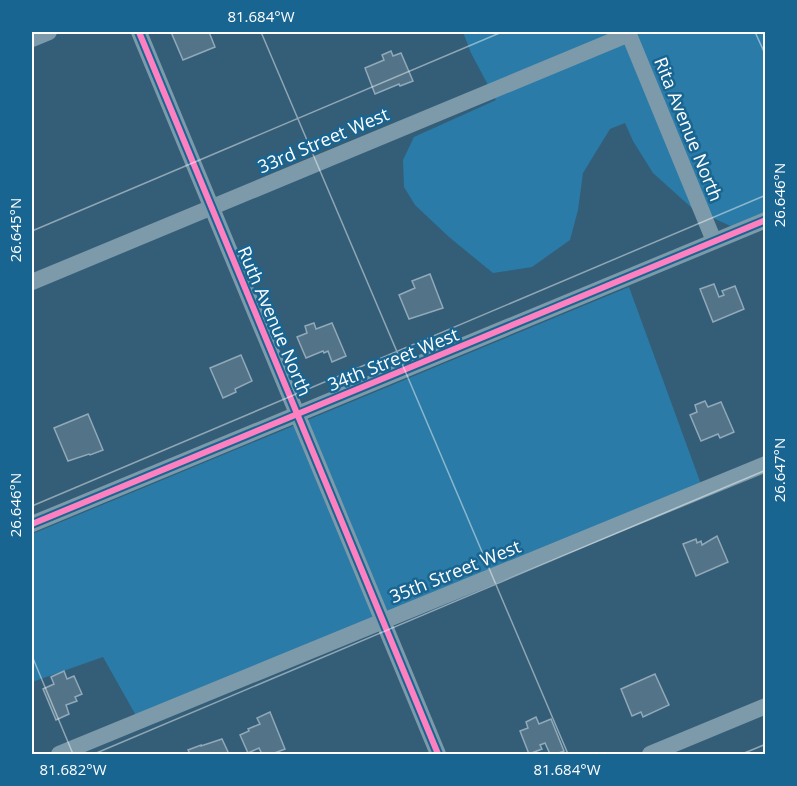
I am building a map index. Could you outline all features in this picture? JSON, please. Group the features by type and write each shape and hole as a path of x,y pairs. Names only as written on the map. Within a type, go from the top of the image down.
{"street":[{"path":"32,39 49,32"},
{"name":"Ruth Avenue North","path":"139,32 438,754"},
{"name":"33rd Street West","path":"32,282 628,33"},
{"name":"Rita Avenue North","path":"628,33 714,241"},
{"name":"34th Street West","path":"32,524 765,220"},
{"name":"35th Street West","path":"59,754 765,464"},
{"path":"650,754 765,706"}],"shaded area":[{"path":"463,32 765,32 766,224 735,228 693,209 653,173 633,141 625,123 610,129 583,173 578,210 570,240 532,267 493,273 415,205 404,187 403,160 414,137 496,100 471,53"},
{"path":"629,287 702,487 143,728 103,657 32,682 32,534"}],"building":[{"path":"171,32 209,32 215,47 183,60"},
{"path":"391,51 393,56 401,53 413,81 375,94 365,68 384,60 382,55"},
{"path":"430,274 443,308 409,319 399,295 415,288 412,281"},
{"path":"714,284 719,297 724,295 722,291 735,286 744,309 713,322 700,289"},
{"path":"314,323 316,329 332,323 346,356 332,362 328,351 324,353 323,351 306,358 297,337 307,333 305,326"},
{"path":"241,355 252,381 223,398 210,368"},
{"path":"705,401 708,407 721,402 734,432 720,438 718,434 701,441 690,415 697,412 695,405"},
{"path":"88,414 103,450 68,461 54,428"},
{"path":"717,536 728,562 696,576 683,544 696,539 697,543 701,541 702,545"},
{"path":"64,671 67,679 74,676 82,694 75,697 77,701 66,705 69,714 56,720 43,689 54,684 51,677"},
{"path":"655,674 669,705 643,717 641,712 632,716 621,689"},
{"path":"270,712 285,749 272,754 262,754 259,748 248,753 240,735 260,724 257,718"},
{"path":"536,717 539,724 551,719 564,751 550,754 545,743 540,745 542,749 529,754 520,731 528,728 526,722"},
{"path":"222,739 229,754 190,754 188,750 201,745"}],"cycle path":[{"path":"139,32 438,754"},
{"path":"32,524 766,220"}]}
